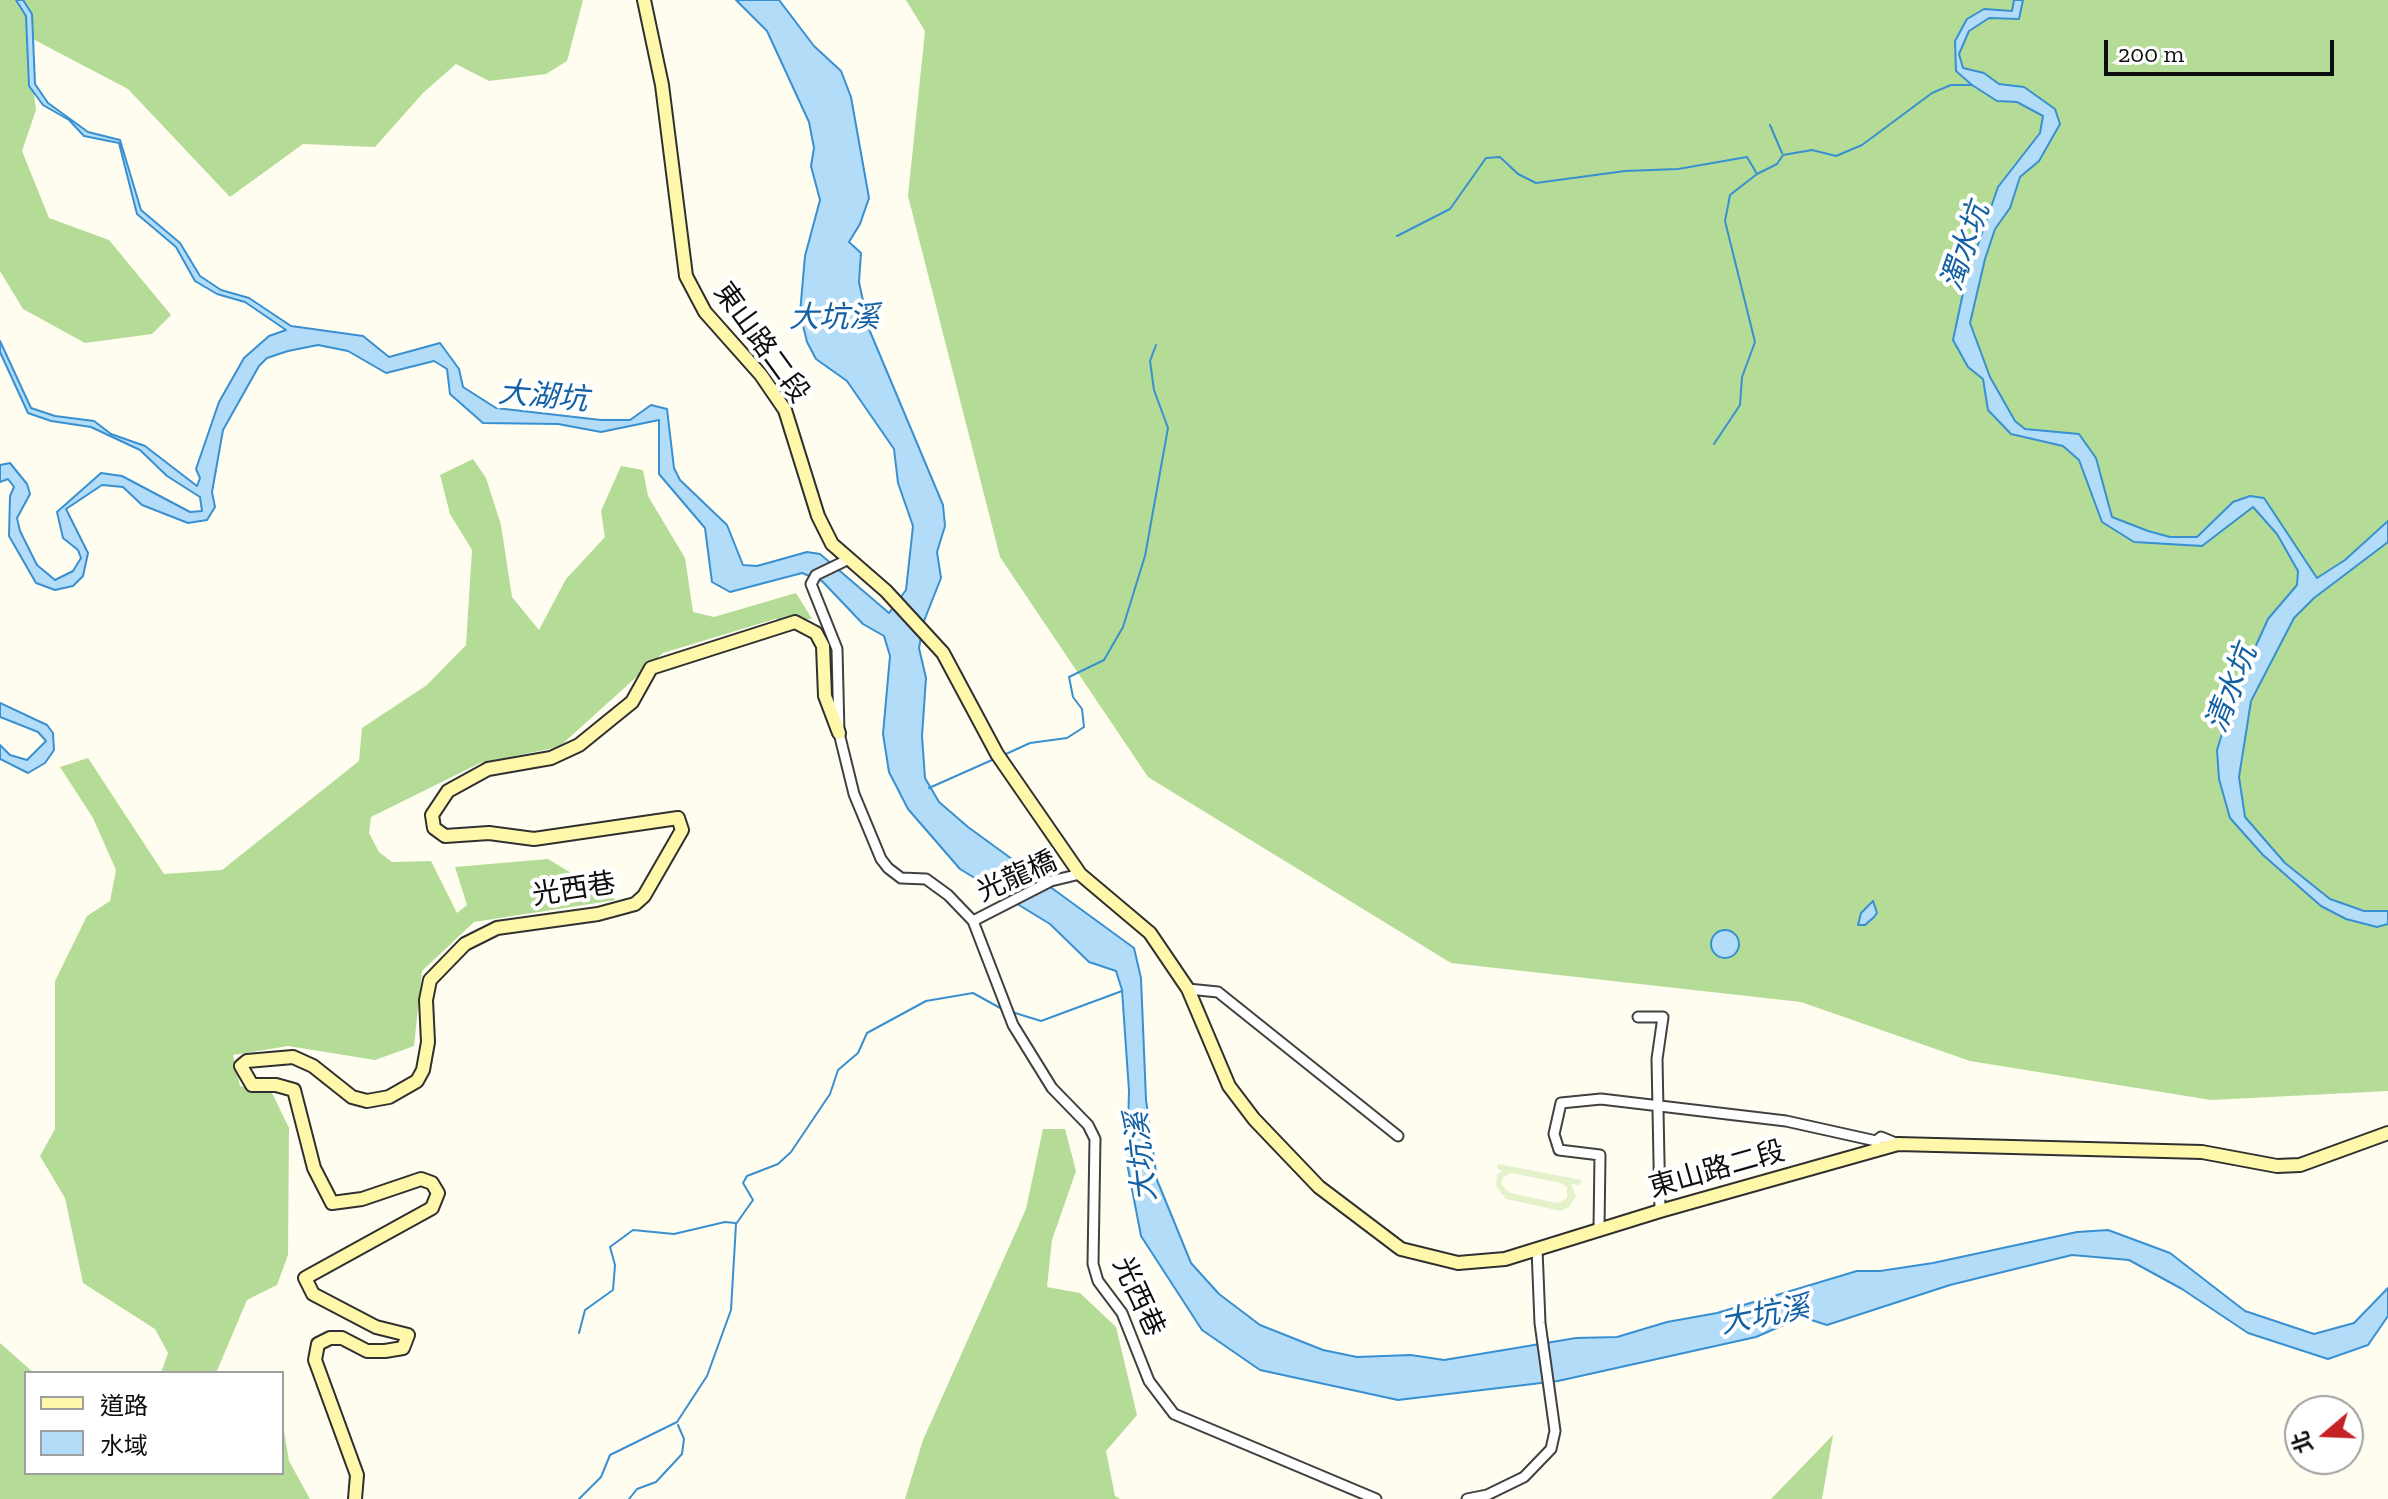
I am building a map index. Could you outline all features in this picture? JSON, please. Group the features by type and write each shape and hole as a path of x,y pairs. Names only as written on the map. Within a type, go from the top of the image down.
{"main road":[{"name":"東山路二段","path":"644,0 662,85 686,276 705,312 761,375 785,410 818,516 832,544 886,591 943,653 997,754 1080,874 1150,933 1188,989 1229,1086 1254,1119 1296,1165 1363,1222 1401,1249 1458,1263 1480,1264 1898,1144 2202,1152 2277,1166 2300,1165 2388,1133"},
{"name":"光西巷","path":"355,1499 357,1475 315,1360 318,1344 330,1338 342,1338 367,1351 385,1351 403,1348 408,1335 376,1327 313,1294 305,1278 432,1208 438,1193 432,1183 421,1179 362,1199 332,1203 314,1168 294,1090 276,1085 252,1085 241,1066 247,1061 293,1057 313,1066 352,1097 367,1101 389,1097 417,1081 423,1070 428,1042 428,989 445,962 465,944 497,928 598,914 635,904 655,879 682,830 678,818 534,839 489,833 445,836 434,828 432,815 448,791 488,769 551,758 579,745 632,702 651,668 783,623 805,626 816,633 823,646 825,696 839,733"}],"street":[{"name":"光西巷","path":"847,560 816,575 811,584 837,649 839,733 854,794 881,859 901,878 926,879 948,895 973,921 1013,1025 1052,1088 1088,1125 1095,1139 1093,1264 1098,1281 1122,1313 1149,1381 1161,1401 1174,1414 1376,1499"},
{"name":"光龍橋","path":"973,921 1051,881 1080,874"},
{"path":"1188,989 1218,992 1398,1136"},
{"path":"1638,1017 1663,1017 1657,1059 1660,1211"},
{"path":"1599,1229 1600,1155 1559,1150 1554,1134 1561,1103 1601,1099 1786,1121 1876,1141 1881,1137 1898,1144"},
{"path":"1467,1499 1487,1495 1524,1477 1551,1449 1555,1431 1540,1323 1537,1249"}],"green space":[{"path":"0,0 583,0 567,61 546,74 489,81 456,64 423,93 375,147 303,144 230,197 128,89 27,36 36,110 22,151 49,218 109,240 171,315 152,334 85,343 23,309 0,271"},
{"path":"906,0 2388,0 2388,1091 2211,1100 1970,1061 1801,1002 1451,963 1148,777 1000,557 908,196 925,31"},
{"path":"473,459 486,478 501,525 512,597 539,630 566,579 605,537 601,511 621,466 643,470 648,496 685,558 693,612 714,617 796,593 812,619 775,619 663,653 559,747 480,763 371,817 369,833 379,852 392,862 431,861 457,913 467,905 455,867 548,859 616,900 474,922 422,971 414,1046 375,1060 288,1046 233,1055 240,1086 272,1093 289,1128 288,1255 277,1285 247,1300 217,1371 162,1371 168,1353 155,1329 83,1283 65,1198 40,1156 55,1129 55,981 87,916 110,901 116,870 93,818 60,767 88,758 164,874 222,870 359,761 362,728 427,685 466,645 472,550 450,514 440,475"},
{"path":"1043,1129 1065,1129 1076,1171 1052,1240 1047,1287 1080,1293 1116,1327 1137,1415 1106,1451 1115,1496 1120,1499 905,1499 923,1440 1026,1209"},
{"path":"1498,1164 1581,1180 1580,1185 1571,1184 1576,1196 1569,1207 1561,1211 1506,1199 1496,1186 1497,1175 1502,1171 1497,1168","holes":["1511,1173 1561,1183 1567,1187 1567,1198 1558,1203 1510,1193 1501,1184 1503,1177"]},
{"path":"0,1343 32,1371 24,1371 24,1475 284,1475 284,1431 289,1461 310,1499 0,1499"},
{"path":"1833,1435 1822,1499 1771,1499"}],"water":[{"name":"大坑溪","path":"16,0 23,0 32,14 35,84 48,103 88,132 120,140 141,210 180,243 200,276 221,290 249,298 291,326 363,336 389,357 440,343 459,369 463,387 496,408 601,420 630,420 651,405 667,409 674,468 680,480 727,525 743,565 757,566 807,552 820,554 889,613 906,590 913,526 898,483 894,449 847,381 816,359 807,342 800,313 805,256 820,200 811,166 814,148 809,122 767,31 736,0 779,0 814,46 841,71 851,97 869,198 860,224 849,242 861,253 859,282 869,329 943,505 945,526 937,552 941,578 924,621 919,648 926,678 922,736 925,778 939,802 968,827 1134,948 1141,978 1146,1100 1157,1180 1191,1263 1219,1294 1260,1325 1323,1350 1357,1357 1411,1355 1444,1360 1576,1338 1617,1337 1667,1322 1717,1313 1857,1271 1880,1271 1933,1263 2077,1232 2108,1230 2170,1253 2245,1311 2314,1334 2354,1323 2388,1288 2388,1316 2368,1345 2328,1359 2248,1333 2182,1289 2129,1260 2072,1255 1950,1285 1827,1325 1802,1317 1756,1337 1558,1381 1398,1400 1260,1370 1202,1330 1141,1236 1127,1163 1129,1091 1122,990 1116,971 1089,962 1050,924 960,869 908,809 889,772 883,734 890,656 884,636 863,624 822,581 802,573 730,592 712,582 705,528 659,474 659,420 601,432 558,424 483,423 450,394 447,369 434,361 386,373 348,351 318,345 288,351 267,358 259,366 223,430 212,492 215,507 207,520 188,523 142,505 123,487 102,485 66,509 88,553 83,576 73,586 55,590 36,583 9,536 10,496 14,487 8,479 0,482 0,465 10,463 27,484 30,494 17,518 20,531 37,565 55,580 73,571 81,558 78,550 63,538 57,512 101,473 122,476 190,512 202,511 200,497 167,476 140,450 91,427 51,421 28,413 0,352 0,341 31,408 55,416 94,421 111,434 145,446 197,486 200,478 196,469 219,402 244,358 269,336 286,330 245,302 217,294 195,281 176,247 137,214 119,143 84,136 69,120 43,105 29,86 26,16"},
{"path":"2014,0 2023,0 2019,19 1989,18 1969,31 1959,54 1963,68 1984,73 1999,84 2024,87 2055,109 2060,124 2039,161 2020,177 2010,208 1995,229 1985,259 1970,323 1990,377 2015,421 2025,429 2079,434 2096,458 2112,517 2148,531 2170,537 2197,537 2233,502 2250,496 2264,498 2317,578 2345,560 2388,521 2388,542 2314,598 2294,618 2251,701 2239,777 2245,817 2285,863 2330,899 2364,911 2388,911 2388,924 2377,927 2346,919 2321,906 2263,855 2230,818 2219,779 2217,750 2235,692 2268,619 2297,585 2298,571 2277,534 2253,507 2202,546 2134,542 2102,522 2079,460 2063,446 2011,434 1988,410 1983,379 1968,367 1953,340 1966,279 1998,187 2040,133 2043,116 2017,102 1997,101 1972,85 1956,71 1955,41 1967,19 1984,9 2012,11"},
{"path":"0,703 47,725 53,733 54,750 45,763 28,773 0,759 0,745 10,755 27,760 46,741 38,732 0,717"},
{"path":"1873,901 1877,913 1865,925 1858,925 1861,913"},
{"path":"1725,930 1735,934 1739,944 1735,954 1725,958 1715,954 1711,944 1715,934"}],"waterway":[{"path":"1397,236 1450,209 1486,158 1500,157 1518,174 1536,183 1625,171 1678,169 1747,157 1757,174 1777,164 1783,155 1812,150 1836,156 1862,145 1932,93 1951,85 1972,85"},
{"path":"1770,125 1782,153"},
{"path":"1714,444 1740,405 1742,377 1755,342 1725,221 1730,195 1757,174"},
{"path":"1006,754 1030,743 1067,738 1084,727 1082,709 1073,697 1069,677 1104,660 1123,627 1145,556 1168,428 1154,390 1150,361 1156,345"},
{"path":"929,788 992,760"},
{"path":"1012,1012 1041,1021 1122,991"},
{"path":"579,1499 601,1477 610,1455 677,1422 707,1376 731,1310 736,1224 753,1200 743,1183 747,1176 778,1164 791,1152 830,1094 838,1070 858,1053 867,1033 926,1001 973,993 1002,1009"},
{"path":"579,1333 585,1310 613,1290 615,1265 610,1247 633,1230 674,1234 725,1222 735,1223"},
{"path":"629,1499 637,1489 656,1482 682,1454 684,1439 678,1425"}],"water label":[{"name":"濁水坑","path":"1966,247"},
{"name":"大湖坑","path":"543,397"},
{"name":"清水坑","path":"2232,689"}]}
